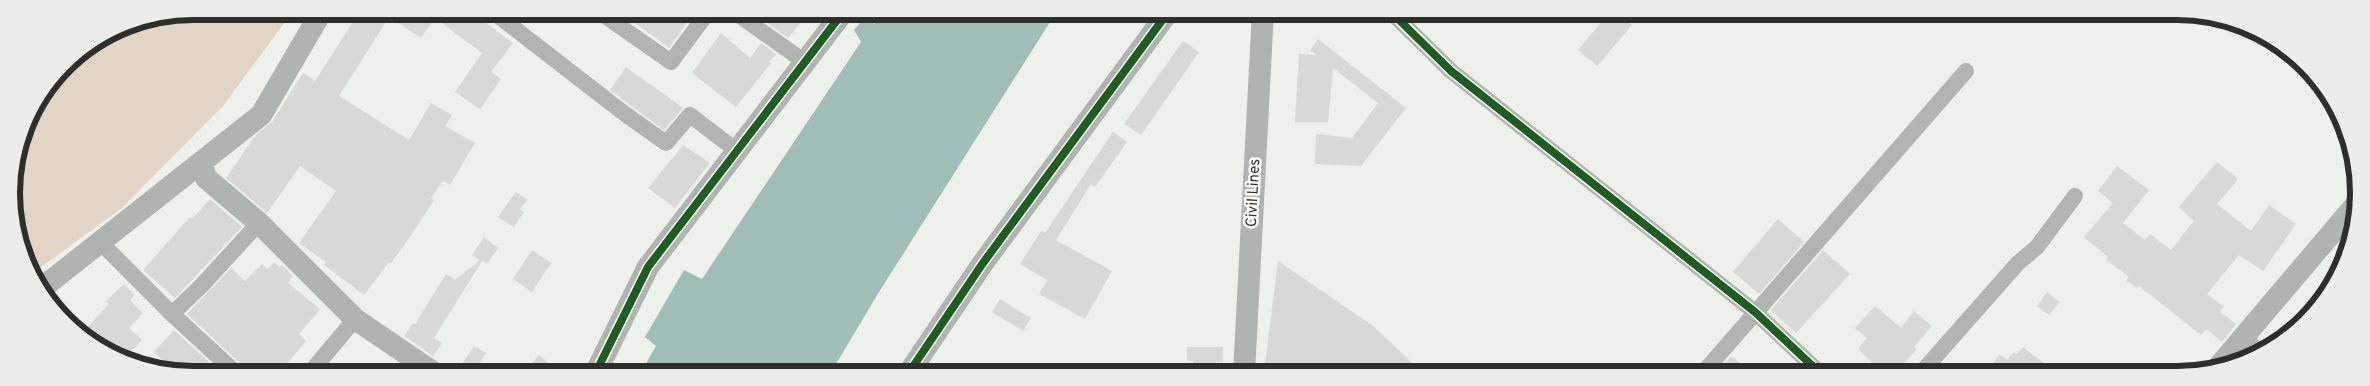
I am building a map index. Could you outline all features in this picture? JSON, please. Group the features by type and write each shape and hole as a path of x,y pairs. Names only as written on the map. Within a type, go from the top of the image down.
{"street":[{"path":"46,285 261,116 317,20"},
{"path":"504,20 625,114 666,143 690,115 737,151"},
{"path":"611,20 671,62 701,20"},
{"path":"746,20 805,62"},
{"path":"600,366 648,267 837,20"},
{"path":"913,366 983,263 1163,20"},
{"name":"Civil Lines","path":"1244,366 1263,20"},
{"path":"1398,20 1451,71 1755,312 1812,366"},
{"path":"1709,366 1966,71"},
{"path":"200,163 206,178 259,223 355,319 424,366"},
{"path":"1927,366 2018,263 2037,247 2075,196"},
{"path":"2225,359 2349,213"},
{"path":"172,314 202,285 259,223"},
{"path":"100,242 172,314 228,366"},
{"path":"316,366 355,319"},
{"path":"2243,338 2254,348"}],"shaded area":[{"path":"182,20 286,20 223,106 122,208 38,269 29,249 21,216 20,182 23,159 29,137 43,106 63,79 79,63 106,43 127,33 159,23"}],"water":[{"path":"862,20 869,20 874,24 877,20 1051,20 879,292 835,366 645,366 656,346 645,337 684,270 702,279 861,42 854,30"}],"building":[{"path":"354,20 387,20 339,96 409,140 431,103 452,115 445,126 475,143 450,185 443,181 431,198 434,200 412,234 364,295 324,265 326,262 299,243 336,191 300,166 267,213 226,178 255,136 272,122 303,73 315,81"},
{"path":"394,20 434,20 421,38"},
{"path":"438,20 482,20 513,43 491,72 501,79 480,109 455,92 482,53"},
{"path":"631,20 689,20 669,48"},
{"path":"763,20 803,20 788,38"},
{"path":"1603,20 1626,20 1632,25 1597,66 1578,50"},
{"path":"721,33 750,58 761,43 776,54 736,107 692,73"},
{"path":"1318,39 1406,108 1361,166 1315,164 1316,134 1352,138 1378,103 1333,68 1328,122 1295,122 1299,54 1317,55 1310,50"},
{"path":"1183,41 1199,52 1141,135 1124,124"},
{"path":"626,67 683,108 664,130 610,90"},
{"path":"1113,132 1127,142 1095,187 1091,184 1056,240 1112,271 1085,319 1039,294 1047,280 1020,264 1041,231 1045,233"},
{"path":"683,145 710,163 675,208 648,188"},
{"path":"2217,162 2238,179 2217,204 2251,231 2269,205 2296,224 2263,271 2239,255 2207,294 2224,307 2220,312 2236,324 2222,342 2206,329 2201,335 2139,286 2137,288 2126,280 2129,277 2106,260 2108,257 2084,237 2113,203 2098,191 2117,166 2149,190 2123,223 2145,240 2150,234 2171,250 2194,221 2179,207"},
{"path":"516,192 527,200 520,209 524,212 514,227 498,217"},
{"path":"210,199 242,227 175,298 143,270 190,217 192,219"},
{"path":"1778,219 1804,242 1759,294 1733,272"},
{"path":"484,237 498,248 487,264 482,261 434,338 442,343 433,356 404,336 413,323 415,324 446,274 455,280 480,260 472,255"},
{"path":"532,250 551,263 532,292 513,279"},
{"path":"1823,250 1850,274 1796,333 1771,310"},
{"path":"1278,261 1372,325 1416,366 1265,366"},
{"path":"274,262 280,267 282,265 293,276 288,283 320,309 299,334 306,341 285,366 243,366 187,314 231,268 245,281 262,264 268,269"},
{"path":"124,284 135,295 130,300 143,313 129,328 142,340 129,353 106,343 86,328 109,304 106,301"},
{"path":"2047,292 2060,302 2049,315 2037,306"},
{"path":"1000,299 1031,318 1023,331 992,312"},
{"path":"1875,306 1901,328 1914,311 1932,326 1914,347 1917,349 1901,366 1868,366 1872,362 1858,349 1867,338 1855,328"},
{"path":"174,330 213,366 165,364 154,352"},
{"path":"474,346 486,353 478,366 468,366 463,363"},
{"path":"1187,347 1223,347 1223,362 1216,362 1216,366 1193,366 1193,361 1187,361"},
{"path":"2023,347 2048,366 1990,366 2000,354 2007,360 2014,352 2017,354"},
{"path":"539,355 552,366 530,366"},
{"path":"1731,356 1744,366 1722,366"}],"cycle path":[{"path":"599,366 648,267 837,20"},
{"path":"913,366 983,263 1162,20"},
{"path":"1399,20 1451,71 1755,312 1812,366"}]}
